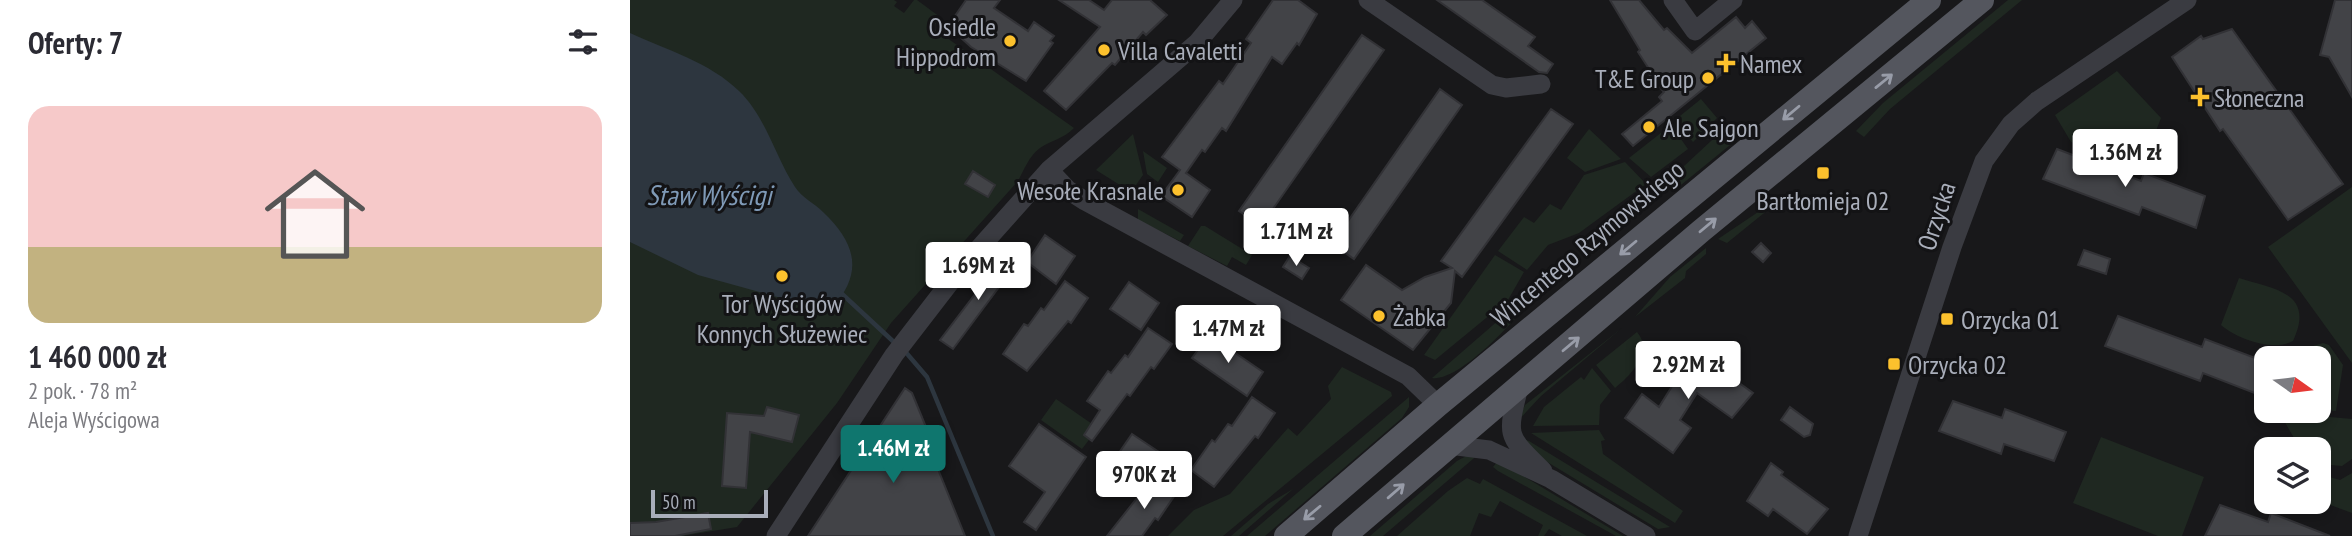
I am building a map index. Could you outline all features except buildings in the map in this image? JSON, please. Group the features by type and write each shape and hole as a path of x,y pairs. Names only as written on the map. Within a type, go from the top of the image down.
{"main road":[{"name":"Wincentego Rzymowskiego","path":"1286,536 1438,405 1929,0"},
{"path":"1344,536 1701,231 1982,0"}],"street":[{"path":"776,536 894,355 958,272 1049,170 1189,50 1233,0"},
{"path":"1368,0 1492,85 1506,88 1541,84"},
{"path":"1673,0 1695,31 1733,0"},
{"name":"Orzycka","path":"1857,536 1952,247 1984,161 2011,124 2037,101 2187,0"},
{"path":"1049,170 1068,190 1085,201 1408,376 1438,405"},
{"path":"1519,387 1510,421 1514,440 1551,478"},
{"path":"1449,445 1489,450 1551,478 1646,536"}],"shaded area":[{"name":"Tor Wyścigów Konnych Służewiec","path":"630,0 894,0 897,2 894,6 904,13 914,0 917,0 940,17 933,28 1074,128 1033,155 1018,181 891,323 837,403 737,527 682,536 630,536"},
{"path":"2008,0 2022,0 1890,109 1864,137 1856,131 1883,103"},
{"path":"2117,71 2161,118 2148,151 2144,150 2139,163 2131,165 2071,142 2055,115"},
{"path":"1701,99 1717,118 1693,142 1675,120"},
{"path":"1671,125 1688,149 1651,177 1629,158"},
{"path":"1725,128 1735,141 1676,189 1669,180"},
{"path":"1589,129 1621,159 1585,172 1567,158"},
{"path":"1133,134 1143,175 1131,192 1096,170"},
{"path":"1143,151 1167,168 1158,182 1147,174"},
{"path":"1625,162 1646,184 1579,233 1548,245 1527,270 1498,251 1524,217 1534,223 1550,204 1561,210 1584,175"},
{"path":"2352,187 2352,363 2268,247"},
{"path":"1770,204 1769,209 1727,243 1718,239"},
{"path":"1138,209 1184,235 1180,241 1138,220"},
{"path":"1201,226 1252,255 1246,265 1232,257 1227,266 1188,246"},
{"path":"1706,248 1706,254 1686,271 1685,278 1635,317 1670,277"},
{"path":"1495,255 1524,272 1508,300 1435,360 1424,355"},
{"path":"2239,278 2277,290 2295,302 2299,312 2299,325 2293,341 2276,345 2256,342 2236,335 2221,325"},
{"path":"1523,299 1530,301 1485,349 1456,371 1443,377 1432,378"},
{"path":"1622,328 1541,396 1516,423 1525,405"},
{"path":"1637,332 1642,340 1642,355 1628,377 1615,388 1596,365"},
{"path":"2331,348 2343,365 2336,411 2331,411"},
{"path":"1342,367 1391,392 1392,396 1223,536 1168,536 1194,510 1230,494 1288,428 1297,436 1331,399 1328,386"},
{"path":"1592,368 1611,391 1600,405 1599,425 1533,426 1544,407 1581,377 1584,380"},
{"path":"1409,397 1409,407 1402,418 1265,536 1247,536"},
{"path":"1056,399 1098,428 1082,449 1041,420"},
{"path":"2331,417 2352,419 2352,459 2342,466 2331,465 2331,437 2293,437 2286,424 2331,424"},
{"path":"1599,430 1605,440 1601,441 1603,454 1683,511 1675,523 1531,433"},
{"path":"2101,437 2204,477 2182,536 2158,536 2073,503"},
{"path":"1524,439 1670,527 1658,529 1539,457"},
{"path":"1480,453 1383,536 1370,536 1457,461"},
{"path":"1498,461 1623,536 1616,536 1498,471 1493,467"},
{"path":"2352,473 2352,513 2331,505 2331,477 2340,480"},
{"path":"1467,478 1480,484 1483,479 1587,536 1562,536 1549,529 1544,536 1538,536 1543,525 1500,501 1491,517 1479,513 1470,536 1397,536 1448,491"},
{"path":"1293,489 1239,536 1231,536 1268,504"}],"water":[{"name":"Staw Wyścigi","path":"630,33 715,72 748,101 795,187 834,224 849,247 852,270 849,283 832,308 811,302 788,300 698,275 630,242"}],"waterway":[{"path":"841,293 896,344"},
{"path":"903,349 927,377 993,536"}],"place":[{"name":"Osiedle Hippodrom","path":"1010,41"},
{"name":"Villa Cavaletti","path":"1104,50"},
{"name":"Namex","path":"1726,63"},
{"name":"T&E Group","path":"1708,78"},
{"name":"Słoneczna","path":"2200,97"},
{"name":"Ale Sajgon","path":"1649,127"},
{"name":"Bartłomieja 02","path":"1823,173"},
{"name":"Wesołe Krasnale","path":"1178,190"},
{"name":"Tor Wyścigów Konnych Służewiec","path":"782,276"},
{"name":"Żabka","path":"1379,316"},
{"name":"Orzycka 01","path":"1947,319"},
{"name":"Orzycka 02","path":"1894,364"}]}
